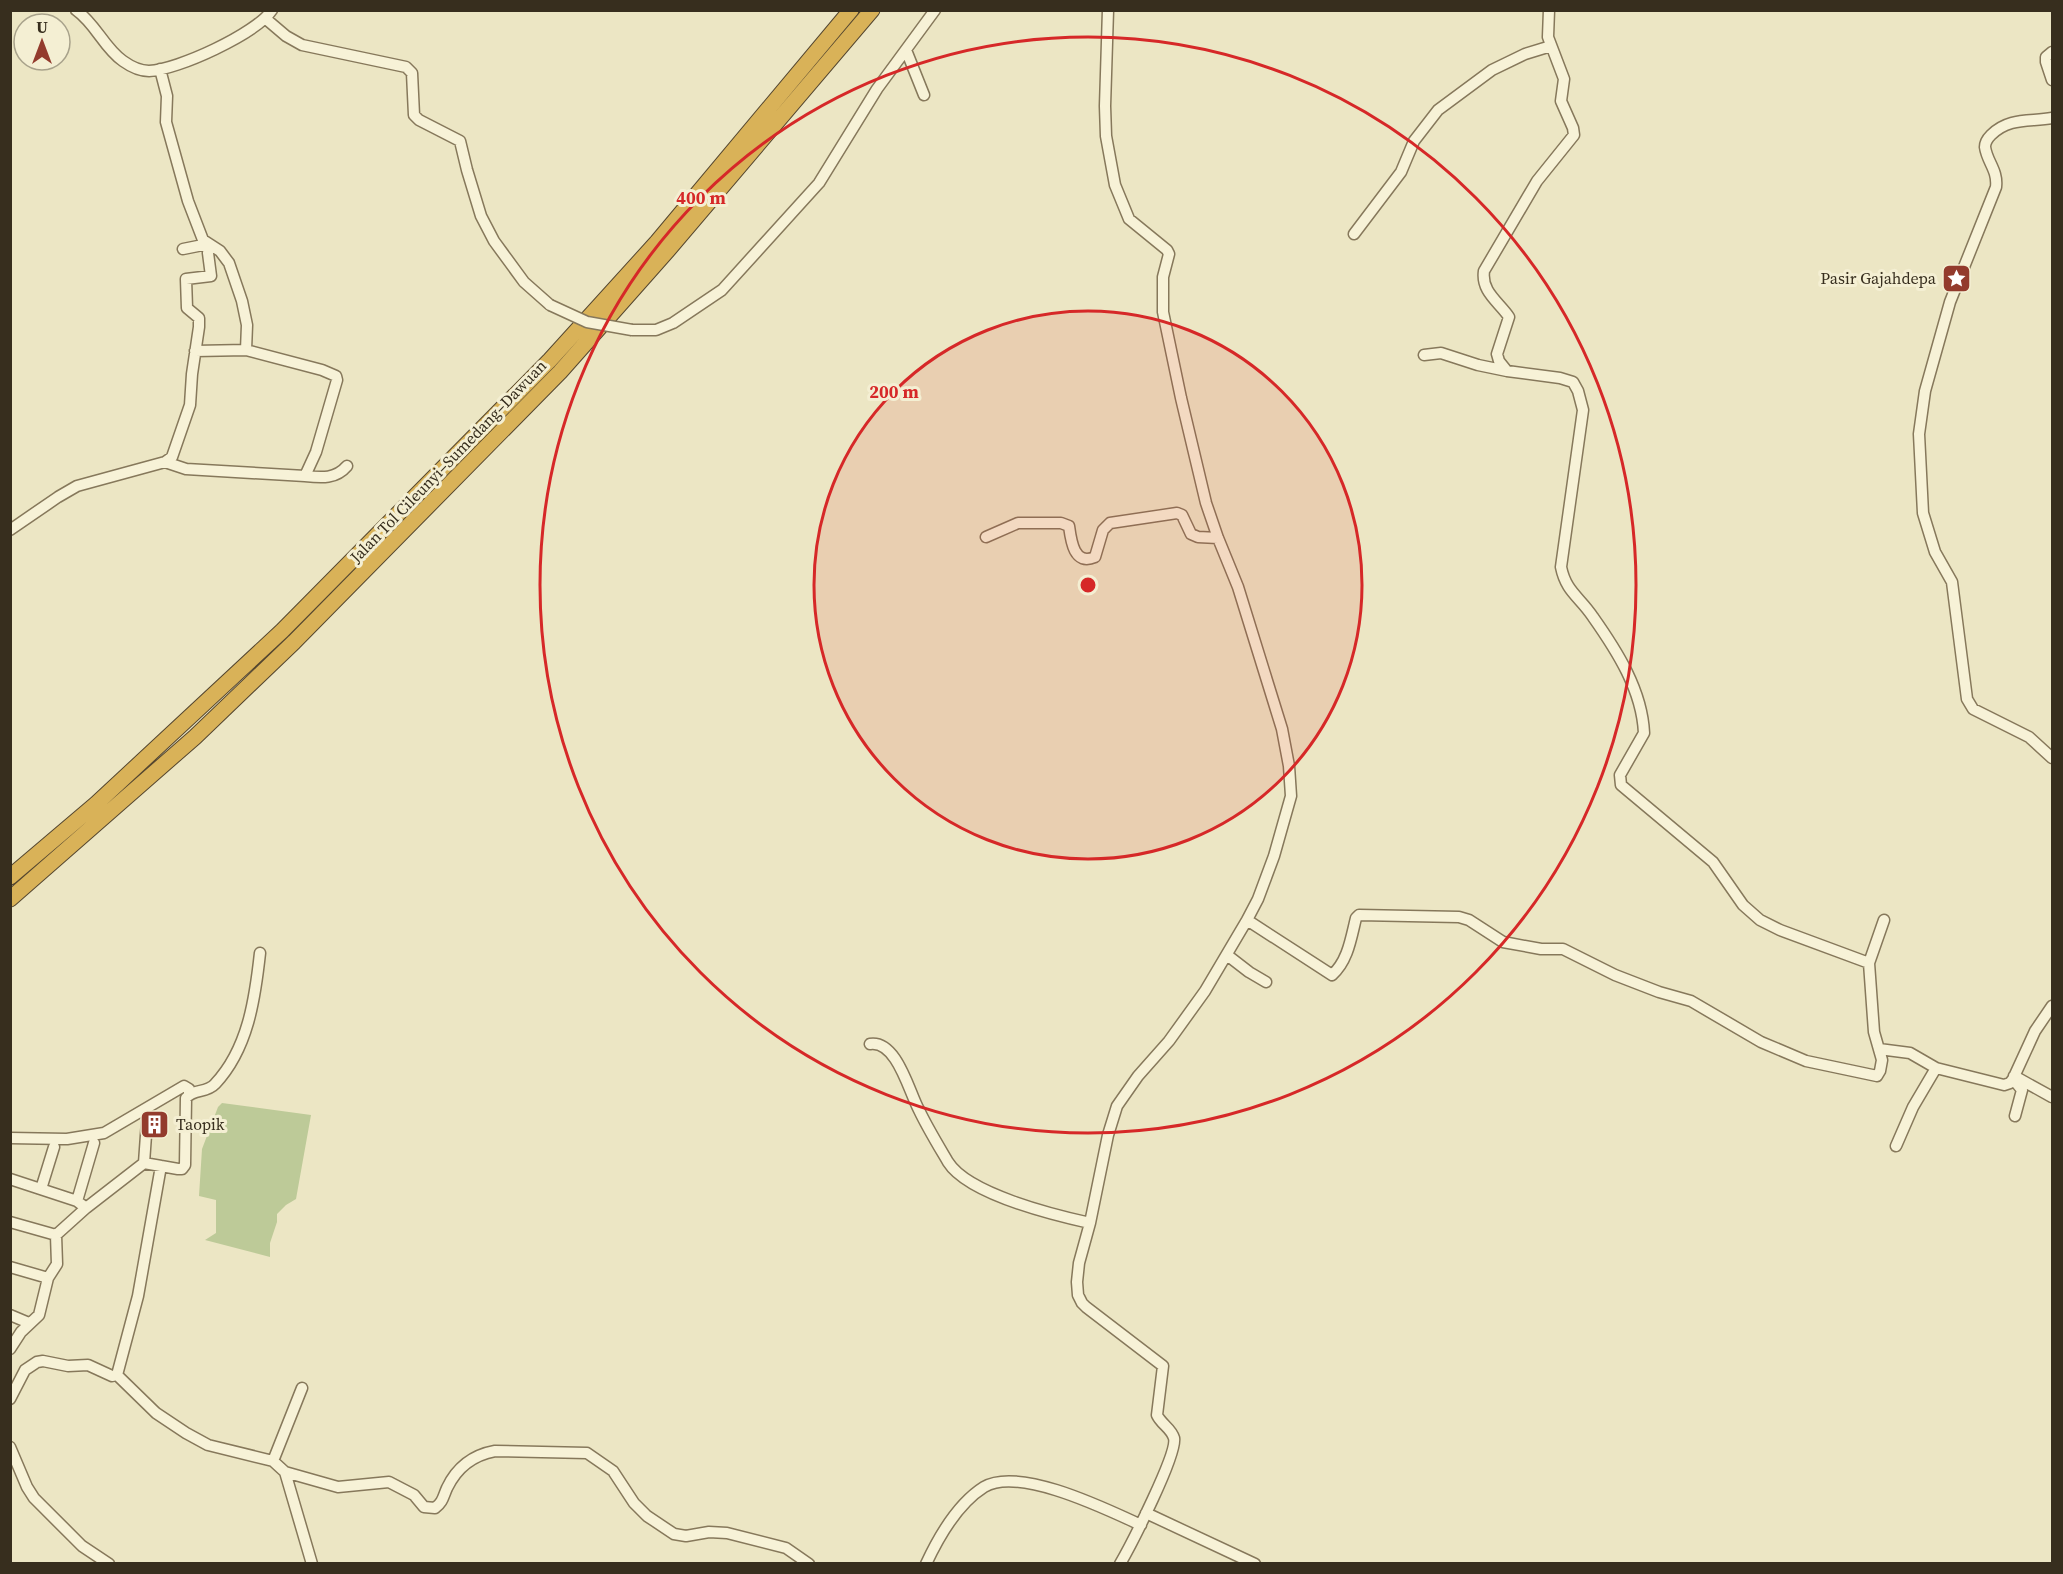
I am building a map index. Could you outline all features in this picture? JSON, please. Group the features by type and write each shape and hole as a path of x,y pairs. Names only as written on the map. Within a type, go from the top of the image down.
{"highway":[{"name":"Jalan Tol Cileunyi–Sumedang–Dawuan","path":"10,878 96,804 282,631 550,360 657,242 851,10"},
{"name":"Jalan Tol Cileunyi–Sumedang–Dawuan","path":"10,899 122,803 253,682 383,555 552,381 668,250 872,10"}],"street":[{"path":"79,11 122,61 139,70 160,69 197,56 245,34 269,15 286,36 302,45 406,67 412,73 414,115 418,120 460,141 466,170 481,216 494,241 525,282 550,305 587,322 632,330 656,330 673,323 722,290 819,183 877,89 935,10"},
{"path":"1108,10 1106,136 1115,185 1129,219 1169,254 1163,277 1163,312 1206,503 1238,587 1282,729 1291,785 1289,807 1281,838 1258,899 1199,1000 1117,1106 1108,1135 1078,1272 1077,1289 1082,1303 1162,1365 1159,1419 1169,1429 1174,1443 1172,1454 1141,1525 1120,1563"},
{"path":"1507,371 1499,361 1497,354 1509,317 1485,288 1483,275 1541,176 1574,135 1574,128 1561,101 1564,77 1551,46 1548,30 1549,10"},
{"path":"1354,234 1401,172 1414,141 1438,110 1492,70 1525,54 1551,46"},
{"path":"906,50 924,95"},
{"path":"2052,52 2046,57 2046,62 2052,80"},
{"path":"160,69 166,88 166,122 188,201 203,240 225,256 233,272 247,325 246,350"},
{"path":"2052,118 2016,121 2003,125 1986,140 1985,148 1994,169 1996,187 1950,302 1925,391 1919,434 1919,455 1923,513 1935,552 1948,572 1955,595 1968,701 1973,709 1981,714 2029,737 2052,758"},
{"path":"183,249 209,244"},
{"path":"10,530 78,486 165,462 172,457 190,405 199,318 187,308 186,279 210,276 209,244"},
{"path":"195,351 246,350 322,370 336,376 337,380 316,452 305,476"},
{"path":"1424,355 1441,353 1478,365 1573,382 1581,399 1583,410 1561,567 1568,588 1592,615 1621,661 1638,700 1644,734 1620,775 1621,785 1713,862 1743,905 1761,920 1780,930 1869,963"},
{"path":"165,462 186,469 205,471 329,477 342,472 347,466"},
{"path":"986,537 1018,524 1061,523 1069,526 1072,549 1079,556 1090,559 1095,557 1103,530 1110,523 1177,513 1182,514 1191,534 1198,537 1218,538"},
{"path":"1247,920 1332,975 1347,953 1356,918 1359,915 1459,917 1469,920 1503,942 1541,949 1563,949 1615,975 1659,993 1692,1001 1761,1042 1806,1061 1877,1076 1882,1064 1872,1015 1869,963 1884,920"},
{"path":"189,1094 212,1087 240,1048 257,983 260,953"},
{"path":"1227,955 1266,982"},
{"path":"1879,1049 1910,1053 1936,1068 1997,1084 2008,1084 2052,1006"},
{"path":"870,1044 878,1044 901,1067 920,1112 948,1162 960,1174 994,1194 1042,1212 1090,1223"},
{"path":"1896,1146 1913,1107 1936,1068"},
{"path":"2013,1078 2052,1097"},
{"path":"2013,1078 2022,1090 2015,1116"},
{"path":"10,1138 67,1139 104,1133 164,1099 178,1088 184,1086 189,1089 185,1116 185,1165 182,1169 144,1163 81,1204 56,1235 57,1264 48,1278 39,1315 16,1330 10,1349"},
{"path":"144,1163 147,1121"},
{"path":"81,1204 94,1143"},
{"path":"41,1189 54,1147"},
{"path":"117,1375 138,1296 161,1166"},
{"path":"10,1179 81,1204"},
{"path":"10,1222 56,1235"},
{"path":"10,1267 48,1278"},
{"path":"10,1315 29,1323"},
{"path":"10,1399 25,1370 37,1362 88,1365 112,1376 117,1375"},
{"path":"117,1375 156,1413 208,1445 273,1461 285,1472 338,1487 389,1482 414,1495 424,1507 435,1508 443,1502 448,1485 468,1459 486,1452 587,1454 613,1471 634,1503 647,1516 674,1534 694,1536 709,1532 738,1535 786,1548 809,1563"},
{"path":"273,1461 302,1388"},
{"path":"10,1447 34,1498 82,1545 109,1563"},
{"path":"285,1472 312,1563"},
{"path":"926,1563 939,1536 966,1502 983,1488 1002,1481 1024,1482 1052,1489 1099,1505 1141,1525"},
{"path":"1146,1513 1255,1563"}],"green space":[{"path":"222,1103 311,1115 296,1199 277,1214 277,1222 270,1243 270,1257 205,1240 216,1233 216,1200 199,1196 202,1149 218,1107"}],"place":[{"name":"Pasir Gajahdepa","path":"1957,278"},
{"name":"Taopik","path":"155,1124"}]}
